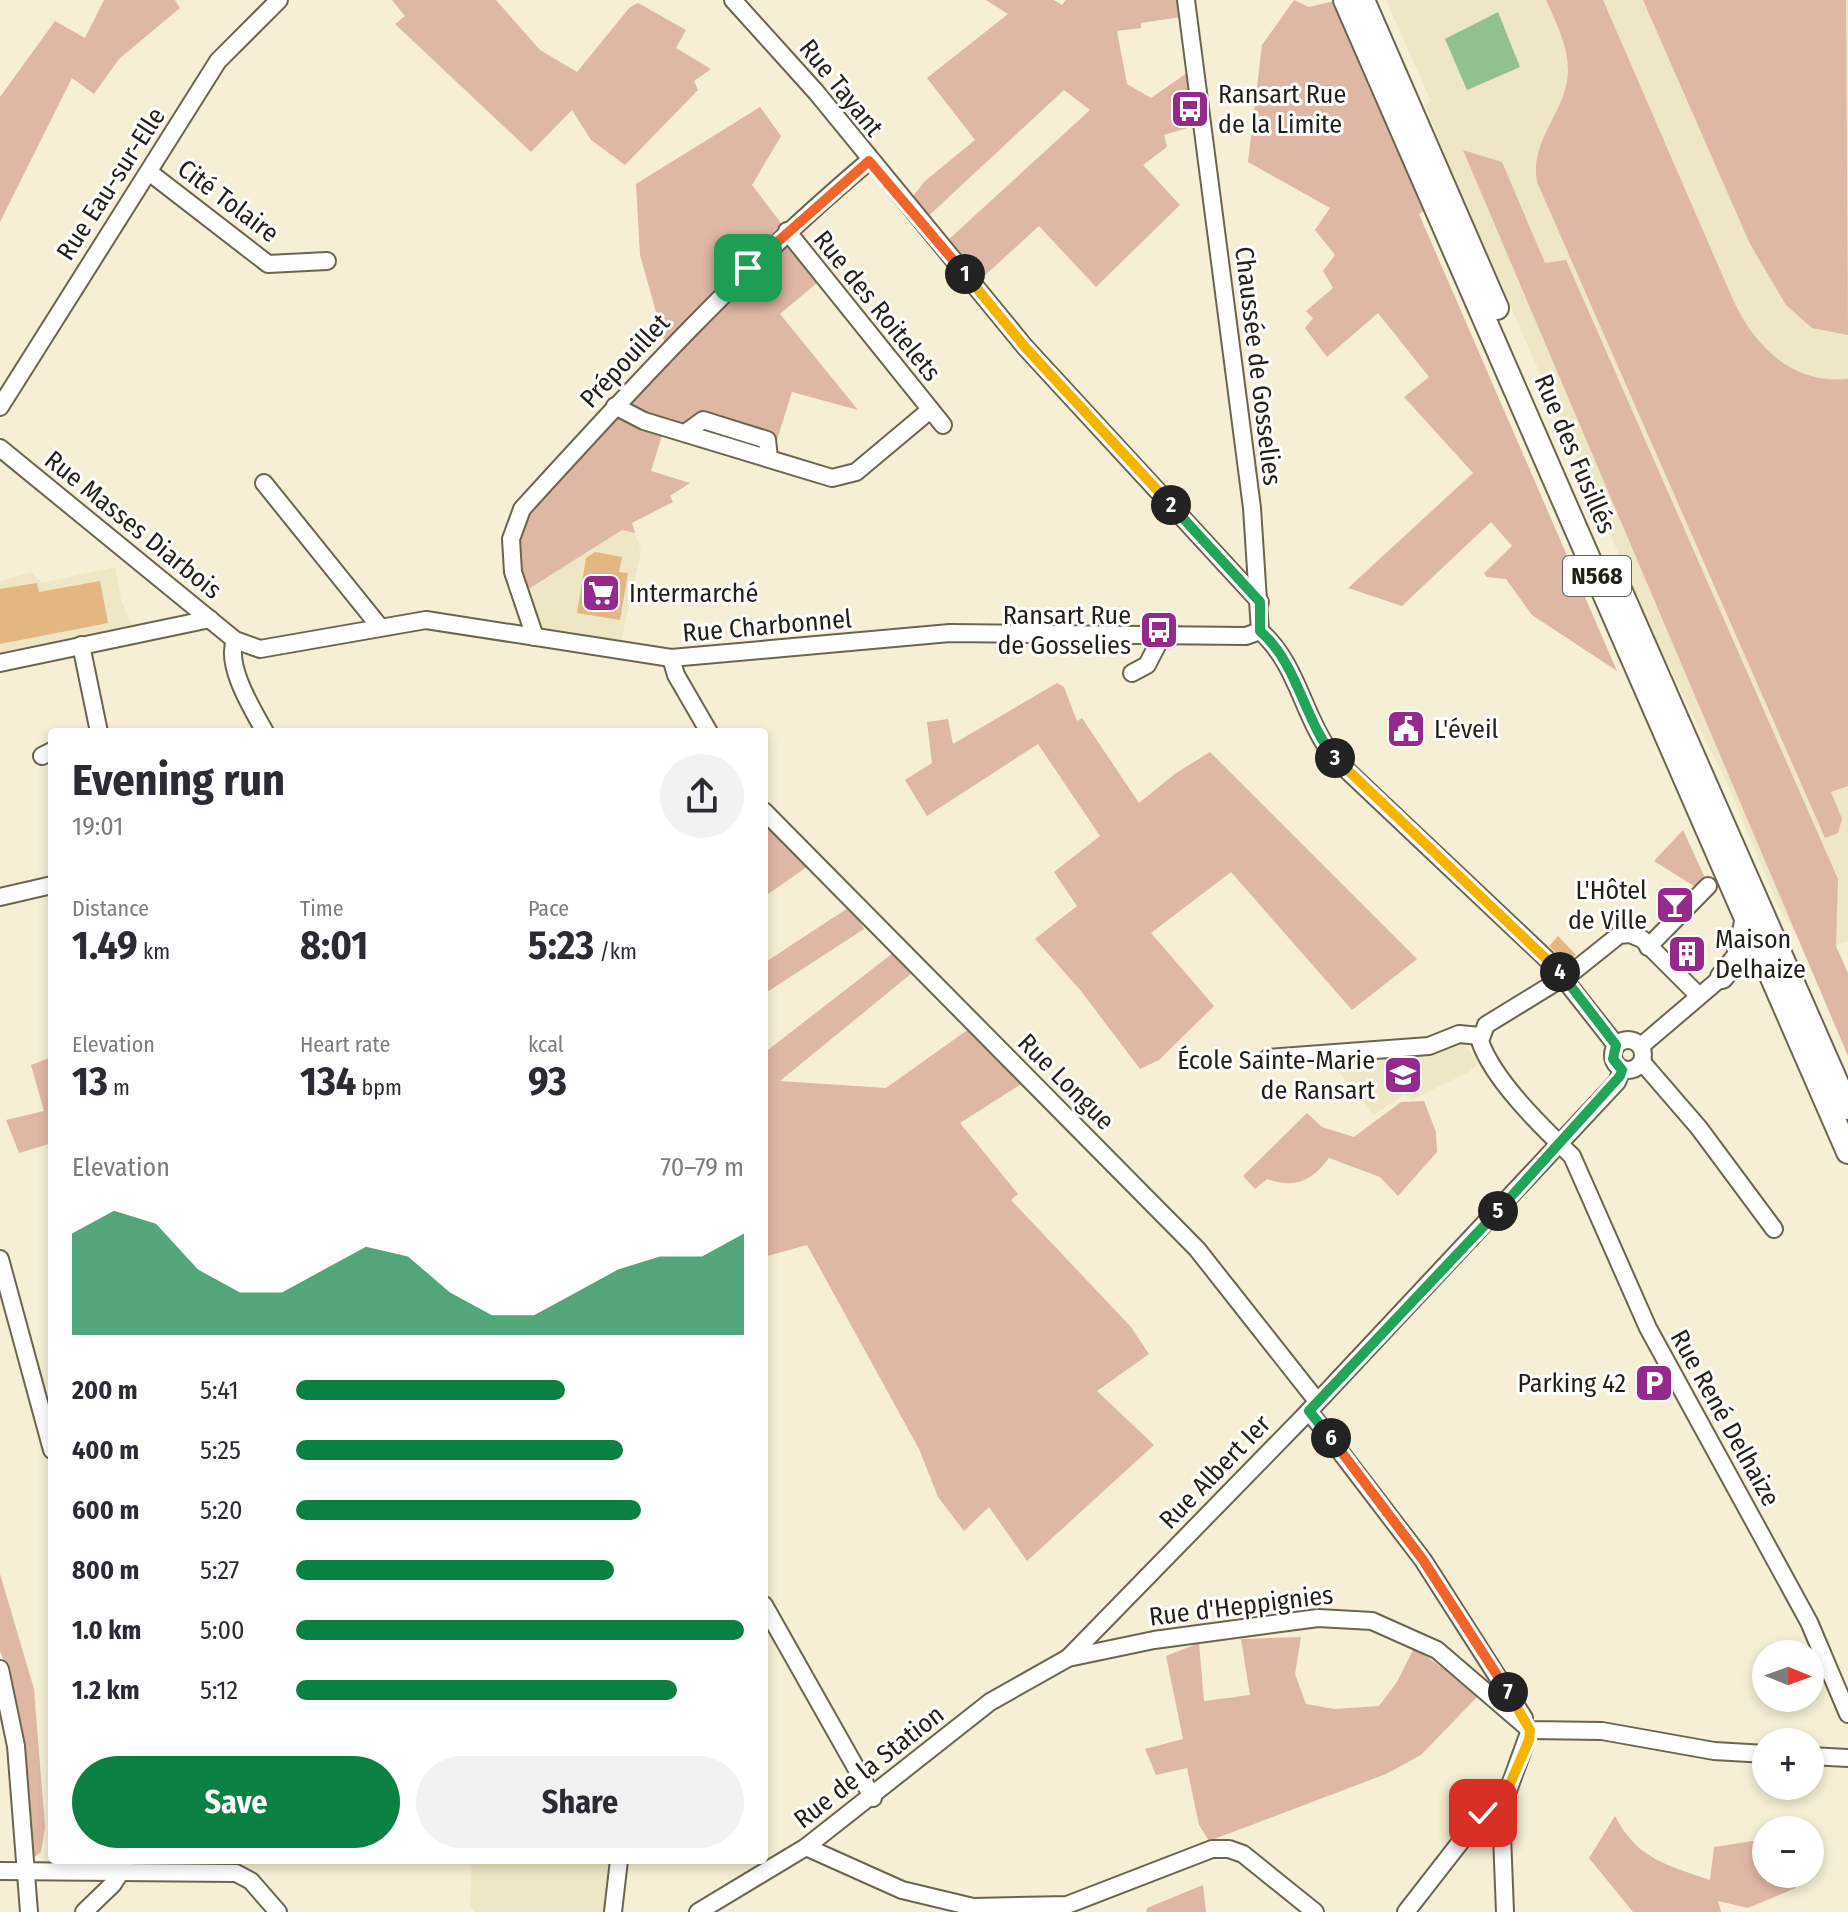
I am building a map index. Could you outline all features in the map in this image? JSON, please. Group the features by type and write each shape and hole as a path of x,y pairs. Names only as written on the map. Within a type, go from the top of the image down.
{"highway":[{"name":"Rue des Fusillés","path":"1345,0 1848,1152"},
{"name":"Rue des Fusillés","path":"1363,0 1848,1108"},
{"path":"1722,977 1738,957 1747,918"},
{"path":"1722,977 1743,971 1773,978"}],"street":[{"name":"Rue Eau-sur-Elle","path":"0,407 218,61 279,0"},
{"name":"Rue Tayant","path":"733,0 816,92 869,161 1025,347 1260,602"},
{"name":"Chaussée de Gosselies","path":"1186,0 1252,508 1260,631"},
{"name":"Prépouillet","path":"535,637 513,572 511,539 522,509 615,406 787,231 869,161"},
{"name":"Cité Tolaire","path":"149,172 268,264 327,261"},
{"name":"Rue des Roitelets","path":"787,231 943,425"},
{"name":"Rue des Roitelets","path":"615,406 644,421 685,433 703,420 767,440 769,458 832,478 846,477 930,410"},
{"name":"Rue Masses Diarbois","path":"0,448 235,640"},
{"path":"264,483 380,627"},
{"path":"0,663 210,619"},
{"name":"Rue Charbonnel","path":"235,640 260,649 426,620 671,658 950,633 1246,636 1260,631"},
{"path":"1260,631 1284,656 1320,737 1336,760 1563,976 1616,1045 1613,1059 1622,1070 1633,1070 1641,1054 1722,977"},
{"path":"1132,673 1147,665 1162,636"},
{"path":"235,640 233,653 238,671 263,728"},
{"path":"81,645 96,728"},
{"path":"671,658 676,675 707,728"},
{"name":"Rue Longue","path":"768,815 1205,1258 1423,1560 1530,1730"},
{"path":"0,897 48,886"},
{"path":"1648,947 1708,886"},
{"path":"1268,1058 1429,1046 1459,1034 1480,1036 1486,1025 1563,976 1619,935 1630,934 1648,947 1699,996"},
{"name":"Rue René Delhaize","path":"1480,1036 1491,1063 1572,1156 1635,1301 1681,1391 1809,1622 1848,1714"},
{"path":"1616,1045 1631,1040 1774,1229"},
{"name":"Rue Albert Ier","path":"1068,1658 1561,1145 1617,1082 1622,1070"},
{"path":"0,1259 48,1435"},
{"path":"768,1612 873,1798"},
{"name":"Rue d'Heppignies","path":"1068,1658 1154,1640 1344,1617 1372,1621 1427,1644 1530,1730"},
{"name":"Rue de la Station","path":"698,1912 806,1847 873,1798 990,1702 1068,1658"},
{"path":"0,1669 29,1912"},
{"path":"1505,1912 1501,1859 1503,1800 1530,1730 1602,1731 1714,1751 1752,1753"},
{"path":"1824,1757 1848,1758"},
{"path":"1406,1912 1483,1813 1503,1800"},
{"path":"806,1847 902,1890 973,1907 1067,1905 1212,1849 1229,1849 1243,1854 1315,1912"},
{"path":"613,1912 619,1864"},
{"path":"84,1912 125,1866"},
{"path":"0,1871 125,1866 236,1873 251,1881 278,1912"}],"shaded area":[{"path":"104,0 175,0 180,8 119,59 94,94 72,78 0,222 0,97 55,21 85,38"},
{"path":"392,0 496,0 540,50 577,72 630,7 638,3 686,30 676,48 711,69 694,81 698,90 625,165 591,140 572,110 531,152 395,24 405,16"},
{"path":"986,0 1054,0 1062,5 1066,0 1179,0 1181,17 1141,23 1141,28 1117,31 1127,84 1151,98 1187,73 1194,126 1164,135 1167,147 1143,165 1180,205 1096,287 1039,226 982,278 947,241 1090,110 1064,90 922,222 909,201 925,181 975,140 927,78 1008,14"},
{"path":"1294,0 1309,7 1334,1 1425,210 1419,214 1617,671 1532,615 1506,579 1487,577 1484,573 1512,546 1491,522 1402,606 1348,588 1473,473 1404,397 1429,377 1378,313 1327,357 1305,328 1313,318 1306,311 1333,288 1323,271 1335,255 1315,230 1330,208 1248,162 1262,45"},
{"path":"1386,0 1848,0 1848,941 1810,956 1779,908 1729,787 1662,653 1448,163 1425,105 1431,101"},
{"path":"1546,0 1603,0 1734,302 1753,334 1779,360 1794,369 1810,376 1848,379 1848,786 1831,792 1842,819 1838,833 1825,838 1537,182 1538,152 1562,99 1568,70 1564,43"},
{"path":"1643,0 1846,0 1848,335 1812,328 1786,305 1750,244"},
{"path":"1498,12 1520,67 1467,90 1445,39"},
{"path":"760,107 781,136 752,185 787,231 667,351 640,255 636,184"},
{"path":"1463,150 1502,162 1545,263 1566,260 1838,879 1836,946 1848,973 1848,1056"},
{"path":"781,246 789,247 817,283 780,314 858,410 792,392 771,459 639,418 630,402"},
{"path":"612,414 663,432 651,471 690,483 670,496 673,502 632,523 635,533 622,530 519,595 511,539 536,499"},
{"path":"622,530 635,533 641,551 621,642 535,637 519,595"},
{"path":"115,567 121,600 132,626 0,656 0,581 31,572 42,583"},
{"path":"1057,683 1064,687 1077,721 1082,718 1139,803 1176,773 1210,752 1417,959 1352,1010 1231,872 1151,933 1214,1006 1159,1060 1140,1069 1081,991 1035,939 1077,906 1054,872 1100,836 1038,744 927,816 905,780 932,763 927,722 948,719 953,744"},
{"path":"777,827 811,864 768,894 768,829"},
{"path":"1683,830 1706,880 1697,888 1654,861"},
{"path":"851,906 864,929 768,991 768,960"},
{"path":"893,953 912,973 780,1081 886,1088 973,1026 1026,1081 960,1123 1018,1194 1011,1200 1131,1327 1149,1354 1097,1391 1154,1445 1027,1561 989,1507 964,1531 938,1497 919,1449 807,1245 768,1256 768,1050"},
{"name":"École Sainte-Marie de Ransart","path":"1459,1039 1479,1063 1469,1072 1411,1100 1405,1094 1374,1115 1327,1057 1380,1051 1398,1071 1428,1050"},
{"path":"48,1059 48,1144 19,1153 6,1120 44,1111 31,1065"},
{"path":"1424,1101 1436,1132 1437,1152 1398,1196 1380,1177 1329,1158 1316,1172 1295,1183 1267,1179 1255,1189 1243,1176 1307,1113 1322,1127 1354,1137 1401,1102"},
{"path":"0,1574 34,1689 45,1827 41,1852 32,1859 5,1664 0,1651"},
{"path":"1301,1637 1295,1674 1306,1704 1334,1709 1379,1706 1397,1682 1414,1648 1480,1694 1421,1755 1386,1774 1209,1841 1199,1825 1187,1768 1156,1775 1145,1749 1183,1739 1166,1656 1199,1643 1204,1701 1250,1695 1241,1639"},
{"path":"1615,1816 1643,1851 1710,1880 1714,1847 1752,1841 1752,1888 1796,1888 1748,1908 1718,1901 1721,1912 1633,1912 1589,1858"},
{"path":"472,1864 619,1864 613,1912 475,1912 470,1907"},
{"path":"1203,1885 1206,1912 1146,1912 1147,1908"}],"building":[{"name":"Intermarché","path":"595,552 622,557 619,572 628,573 620,620 577,613 586,558"},
{"path":"100,581 108,623 0,644 0,589 37,583 39,592"},
{"path":"1558,936 1576,955 1566,963 1549,946"},
{"name":"Maison Delhaize","path":"1682,938 1689,945 1694,940 1701,946 1696,952 1702,958 1691,969 1671,951"}],"place":[{"name":"Ransart Rue de la Limite","path":"1190,109"},
{"name":"Intermarché","path":"601,593"},
{"name":"Ransart Rue de Gosselies","path":"1159,630"},
{"name":"L'éveil","path":"1406,729"},
{"name":"L'Hôtel de Ville","path":"1675,905"},
{"name":"Maison Delhaize","path":"1687,954"},
{"name":"École Sainte-Marie de Ransart","path":"1403,1075"},
{"name":"Parking 42","path":"1654,1383"}],"route":[{"path":"748,268 869,161 1025,347 1260,602 1260,631 1284,656 1320,737 1336,760 1553,965 1616,1045 1613,1059 1622,1070 1617,1082 1309,1411 1423,1560 1480,1646 1530,1730 1522,1759 1503,1800 1483,1813"}]}
